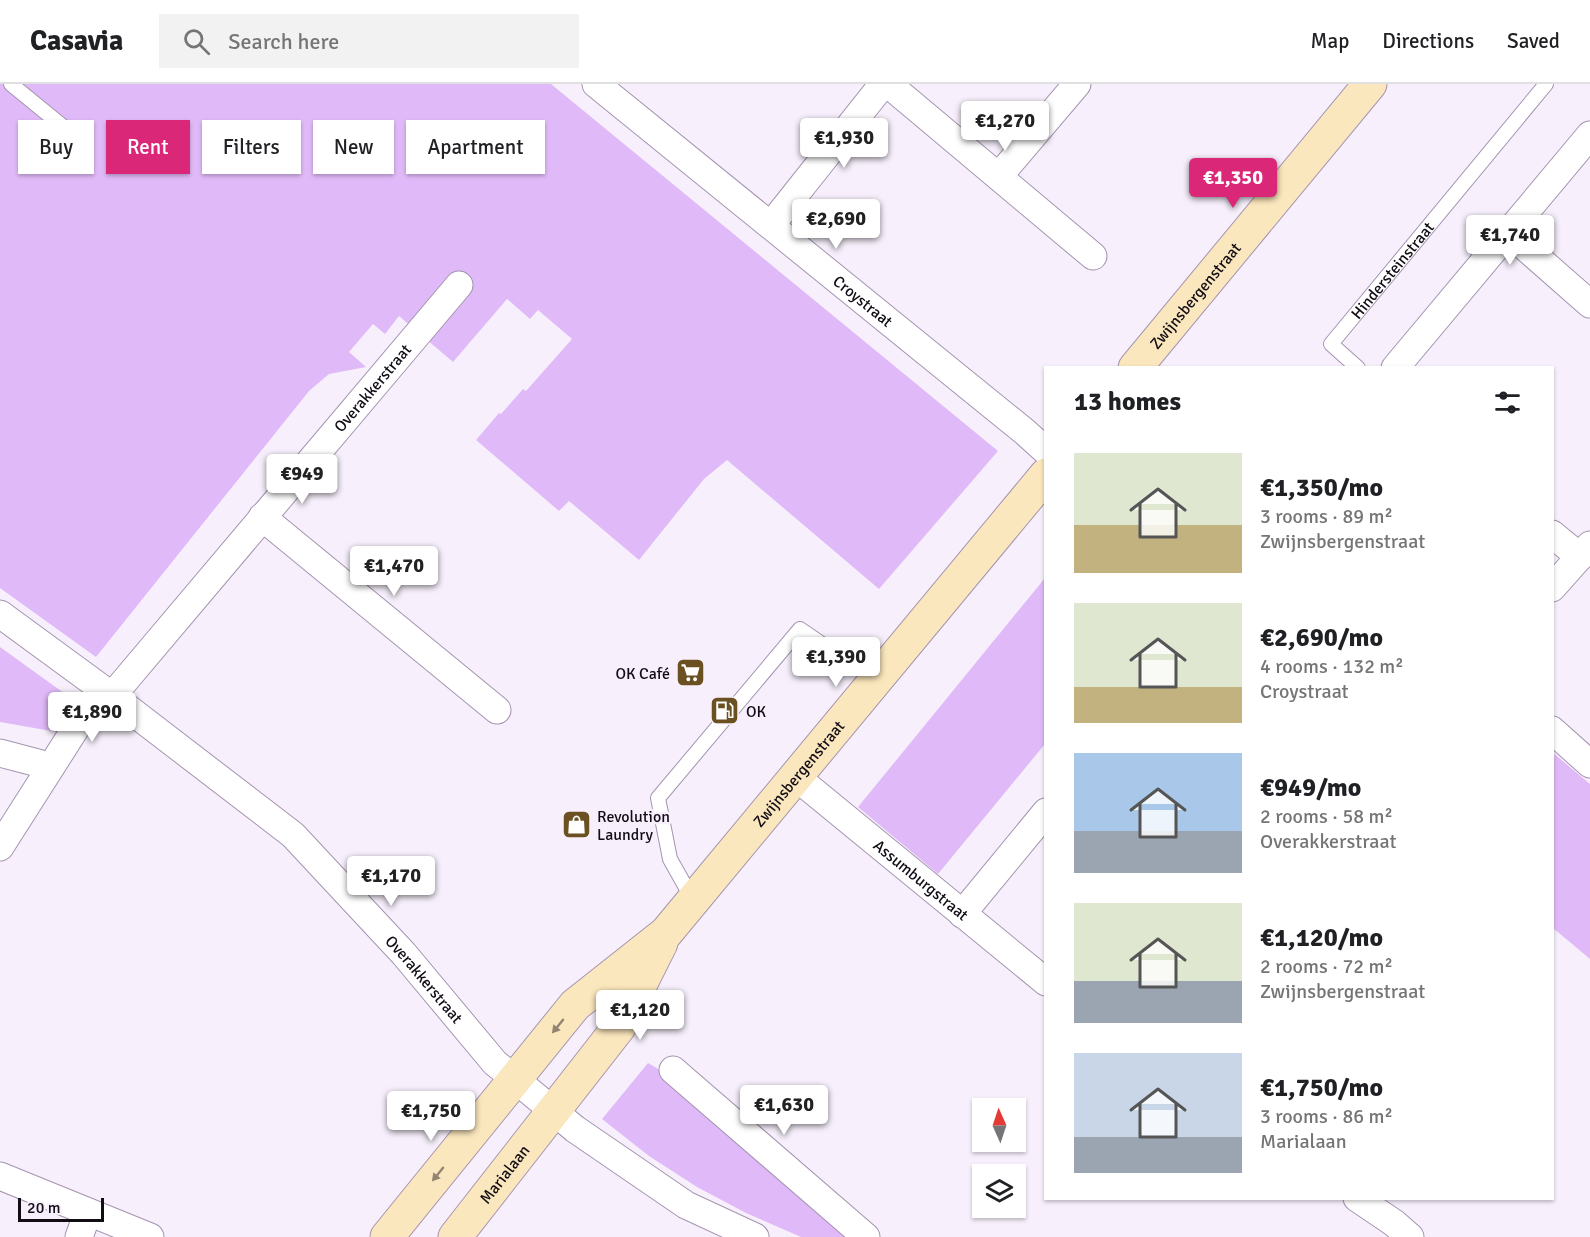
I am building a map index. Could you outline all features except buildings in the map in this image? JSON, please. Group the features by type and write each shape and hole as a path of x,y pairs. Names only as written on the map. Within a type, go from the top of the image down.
{"street":[{"name":"Croystraat","path":"596,84 1044,449"},
{"path":"771,225 883,84"},
{"path":"888,84 1093,256"},
{"path":"999,176 1077,84"},
{"name":"Zwijnsbergenstraat","path":"1137,366 1370,84"},
{"path":"1397,366 1590,135"},
{"path":"1509,233 1590,304"},
{"name":"Overakkerstraat","path":"112,696 459,285"},
{"name":"Zwijnsbergenstraat","path":"515,1079 575,1005 666,933 1044,477"},
{"path":"262,517 497,710"},
{"path":"1554,535 1585,551 1554,586"},
{"name":"Overakkerstraat","path":"0,614 112,696 293,835 404,954 495,1063 574,1129 686,1205 755,1237"},
{"path":"0,847 86,712 112,696"},
{"path":"1554,732 1590,764"},
{"path":"0,753 50,767"},
{"name":"Assumburgstraat","path":"796,777 1044,980"},
{"path":"962,914 1044,814"},
{"name":"Zwijnsbergenstraat","path":"554,1111 619,1027 666,933"},
{"path":"673,1070 866,1237"},
{"path":"387,1237 515,1079"},
{"name":"Marialaan","path":"455,1237 554,1111"},
{"path":"0,1176 83,1225 150,1237"},
{"path":"1360,1200 1394,1222 1410,1237"}],"lane":[{"path":"11,84 55,120"},
{"name":"Hindersteinstraat","path":"1356,366 1331,344 1546,84"},
{"path":"693,900 670,859 658,798 800,629 838,654 889,665"}],"shaded area":[{"path":"0,84 551,84 998,451 879,589 727,460 704,479 639,560 569,501 559,511 476,440 523,389 526,391 572,339 538,310 530,319 507,299 453,362 399,316 385,334 373,324 349,352 366,367 329,374 309,391 96,657 0,588"},
{"path":"1044,579 1044,745 938,874 858,807"},
{"path":"0,647 75,701 57,732 0,722"},
{"path":"1554,754 1590,784 1590,959 1554,929"},
{"path":"648,1063 667,1074 850,1237 801,1237 746,1213 697,1187 649,1156 602,1119"}],"place":[{"name":"OK Café","path":"691,673"},
{"name":"OK","path":"725,711"},
{"name":"Revolution Laundry","path":"576,825"}]}
